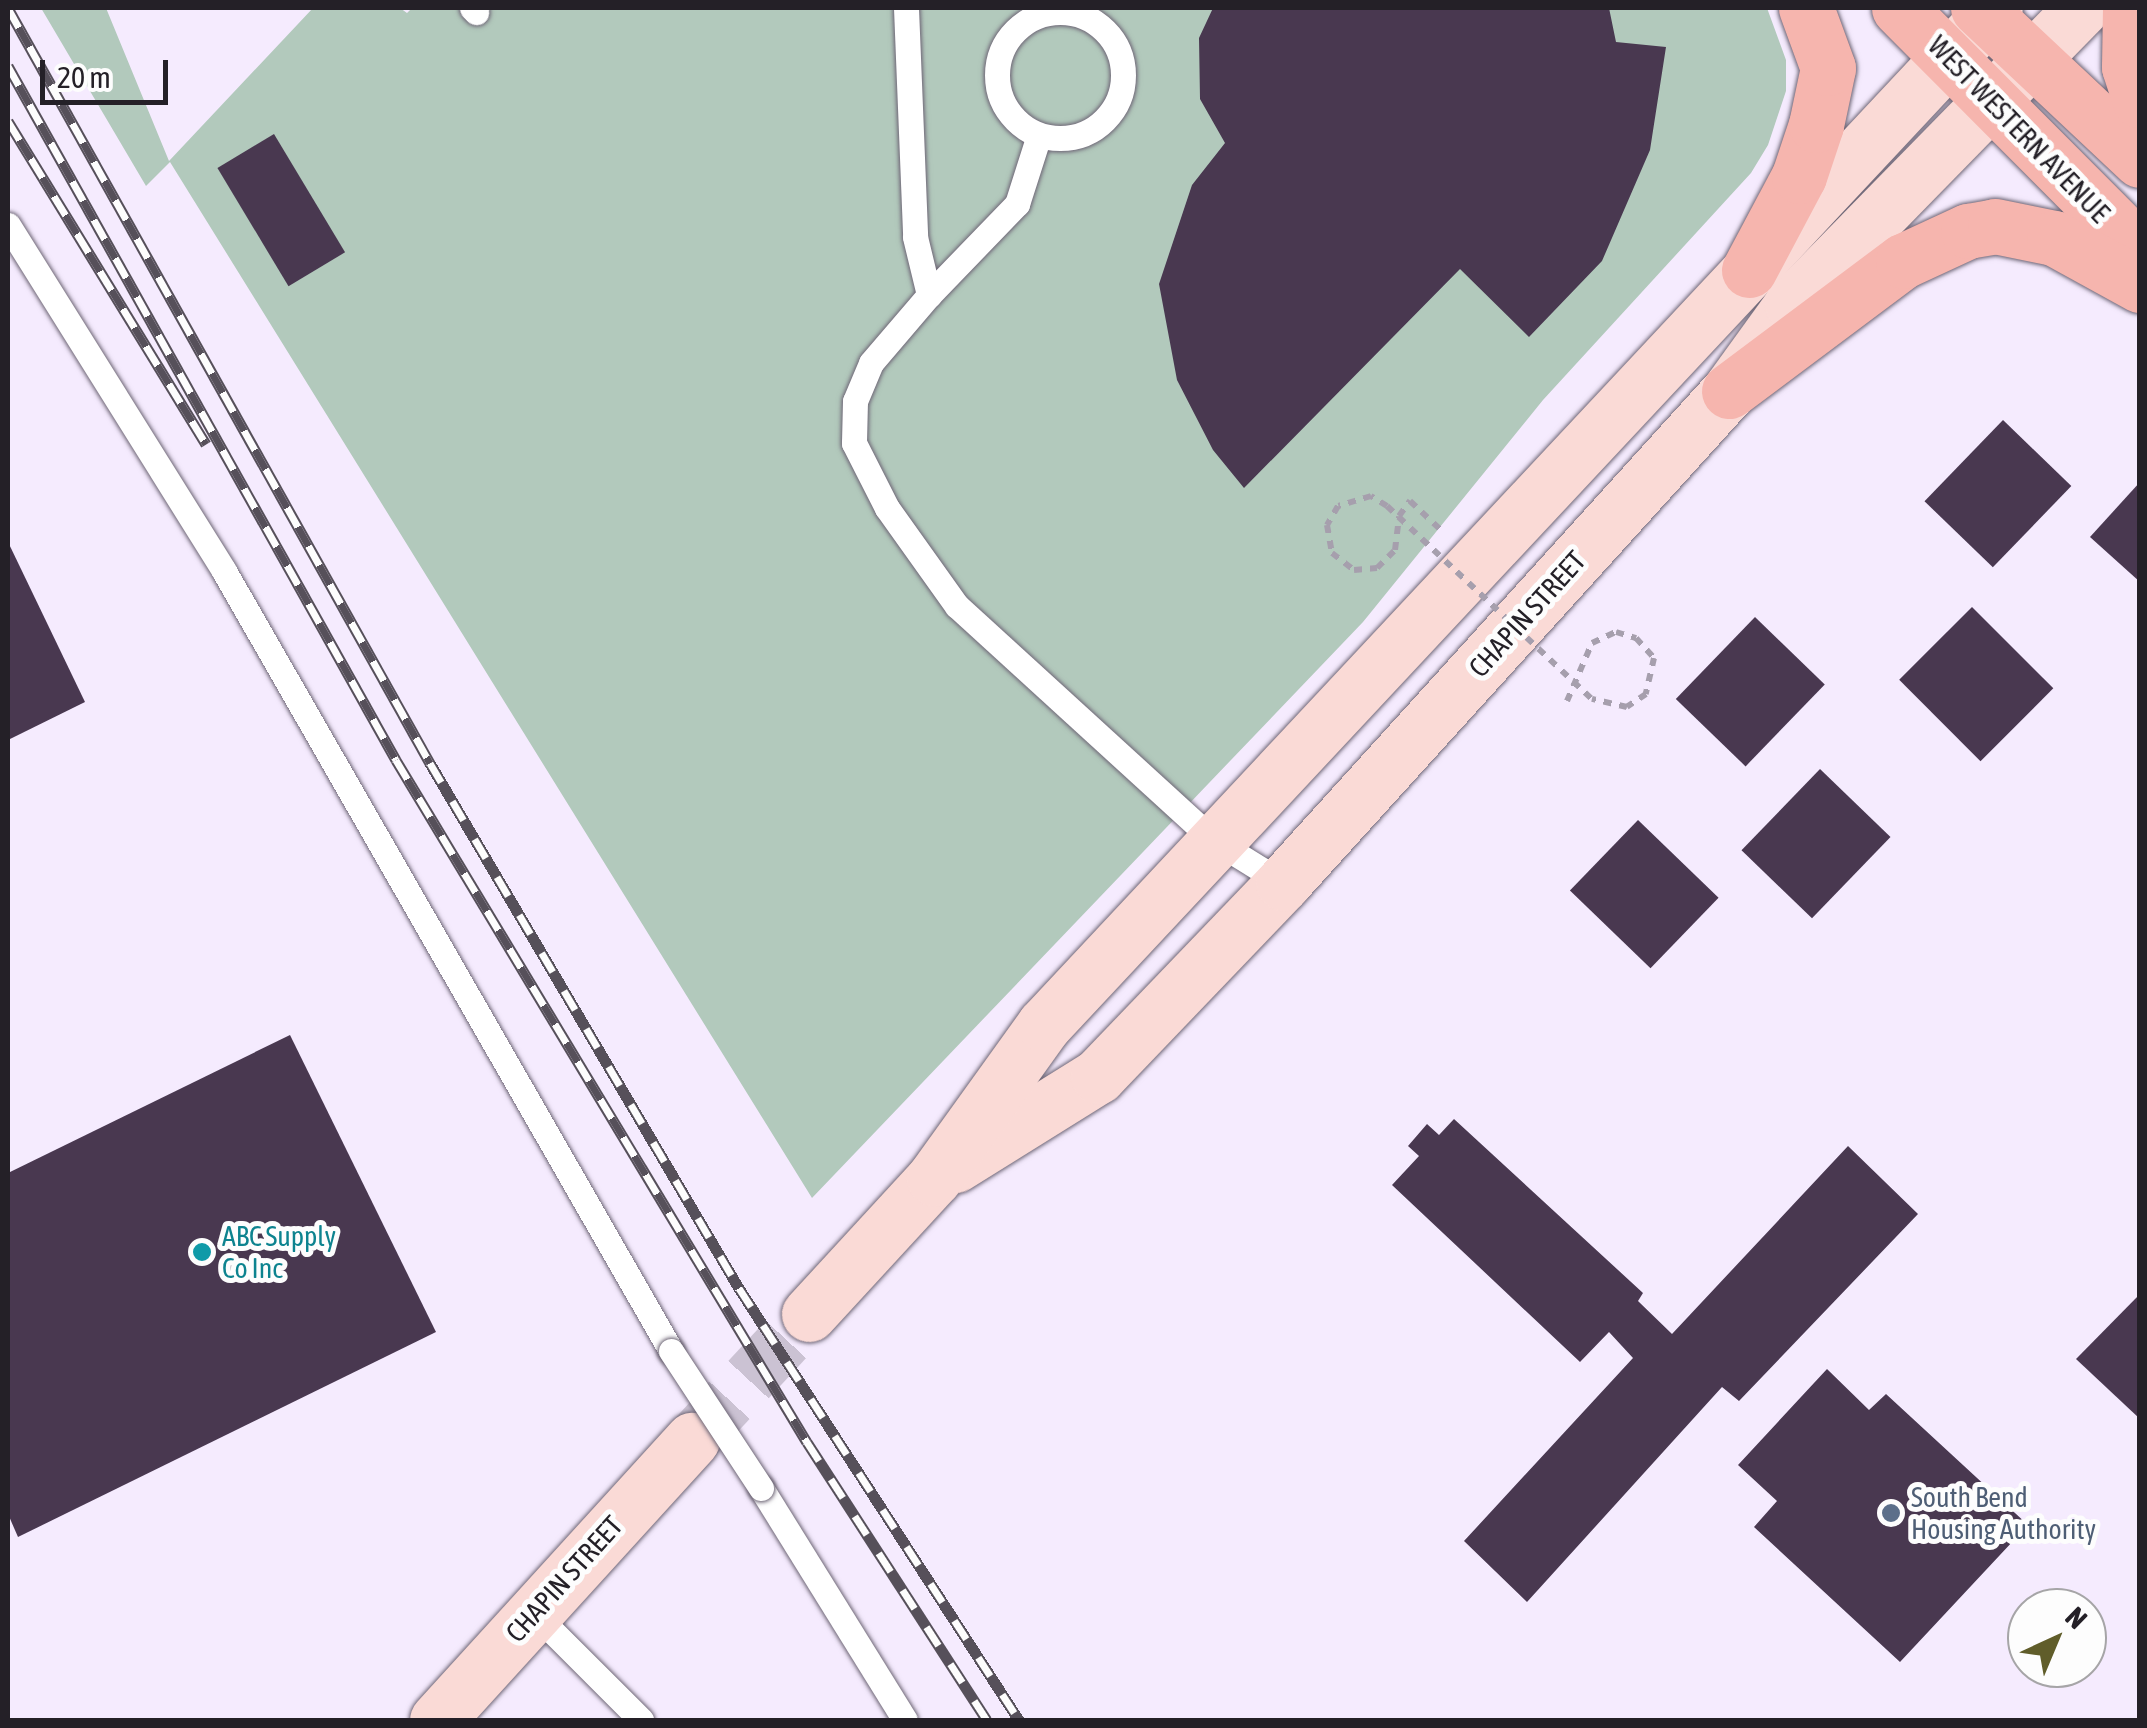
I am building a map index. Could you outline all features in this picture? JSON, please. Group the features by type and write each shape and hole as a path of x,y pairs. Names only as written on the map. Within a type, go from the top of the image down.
{"main road":[{"path":"1749,270 1799,176 1816,125 1828,68 1806,8"},
{"name":"WEST WESTERN AVENUE","path":"1899,8 1949,56 1986,102 2140,250"},
{"name":"CHAPIN STREET","path":"934,1178 1098,1076 1283,882 1729,391 1792,304 2030,56 2082,8"},
{"path":"2130,8 2128,67 2140,100"},
{"name":"CHAPIN STREET","path":"809,1314 934,1178 1044,1024 1949,56 1986,10"},
{"name":"WEST WESTERN AVENUE","path":"1986,10 2140,160"},
{"path":"1729,391 1903,261 1968,231 1996,226 2054,238 2140,285"},
{"name":"CHAPIN STREET","path":"437,1720 692,1440"}],"lane":[{"path":"906,8 915,237 929,295"},
{"path":"1040,11 1064,12 1103,29 1116,46 1122,88 1114,108 1082,135 1039,136 1008,111 996,74 1010,36 1040,11"},
{"path":"1039,136 1017,204 929,295 871,363 855,401 854,442 887,508 957,606 1212,840 1283,882"},
{"path":"8,226 224,572 671,1351 762,1488 905,1720"},
{"path":"532,1612 641,1720"}],"path":[{"path":"1443,532 1410,501 1399,516 1395,550 1377,568 1354,570 1332,553 1327,526 1338,506 1371,496 1388,506 1592,699 1627,707 1646,694 1654,658 1636,638 1616,632 1592,643 1567,701"}],"green space":[{"path":"41,8 106,8 169,161 313,8 400,8 407,13 412,8 1767,8 1786,60 1786,91 1768,145 1751,173 1543,400 1363,622 812,1198 170,162 146,186"}],"building":[{"path":"1213,8 1609,8 1616,42 1666,47 1650,150 1602,261 1529,337 1460,269 1244,488 1213,450 1177,380 1159,284 1192,185 1225,143 1200,99 1199,38"},
{"path":"274,134 345,252 289,286 217,168"},
{"path":"2003,420 2071,486 1993,567 1925,501"},
{"path":"2140,482 2140,582 2090,537"},
{"path":"8,542 85,702 8,740"},
{"path":"1972,607 2053,688 1980,761 1899,680"},
{"path":"1755,617 1825,684 1746,766 1676,699"},
{"path":"1820,769 1890,837 1812,918 1742,850"},
{"path":"1638,820 1719,898 1650,968 1570,890"},
{"name":"ABC Supply Co Inc","path":"290,1035 436,1332 18,1537 8,1514 8,1173"},
{"path":"1454,1119 1643,1293 1638,1301 1672,1334 1848,1146 1918,1214 1739,1401 1722,1387 1527,1602 1464,1541 1633,1358 1609,1332 1580,1362 1392,1185 1419,1156 1408,1146 1427,1124 1439,1135"},
{"path":"2140,1294 2140,1419 2076,1359"},
{"name":"South Bend Housing Authority","path":"1827,1369 1869,1410 1886,1394 2028,1525 1900,1662 1754,1527 1777,1501 1738,1465"}],"tunnel":[{"path":"692,1440 809,1314"}],"railway":[{"path":"8,8 430,763 739,1288 1019,1720"},
{"path":"8,66 396,760 807,1442 987,1720"},
{"path":"8,121 206,444"}],"place":[{"name":"ABC Supply Co Inc","path":"202,1252"},
{"name":"South Bend Housing Authority","path":"1891,1513"}]}
